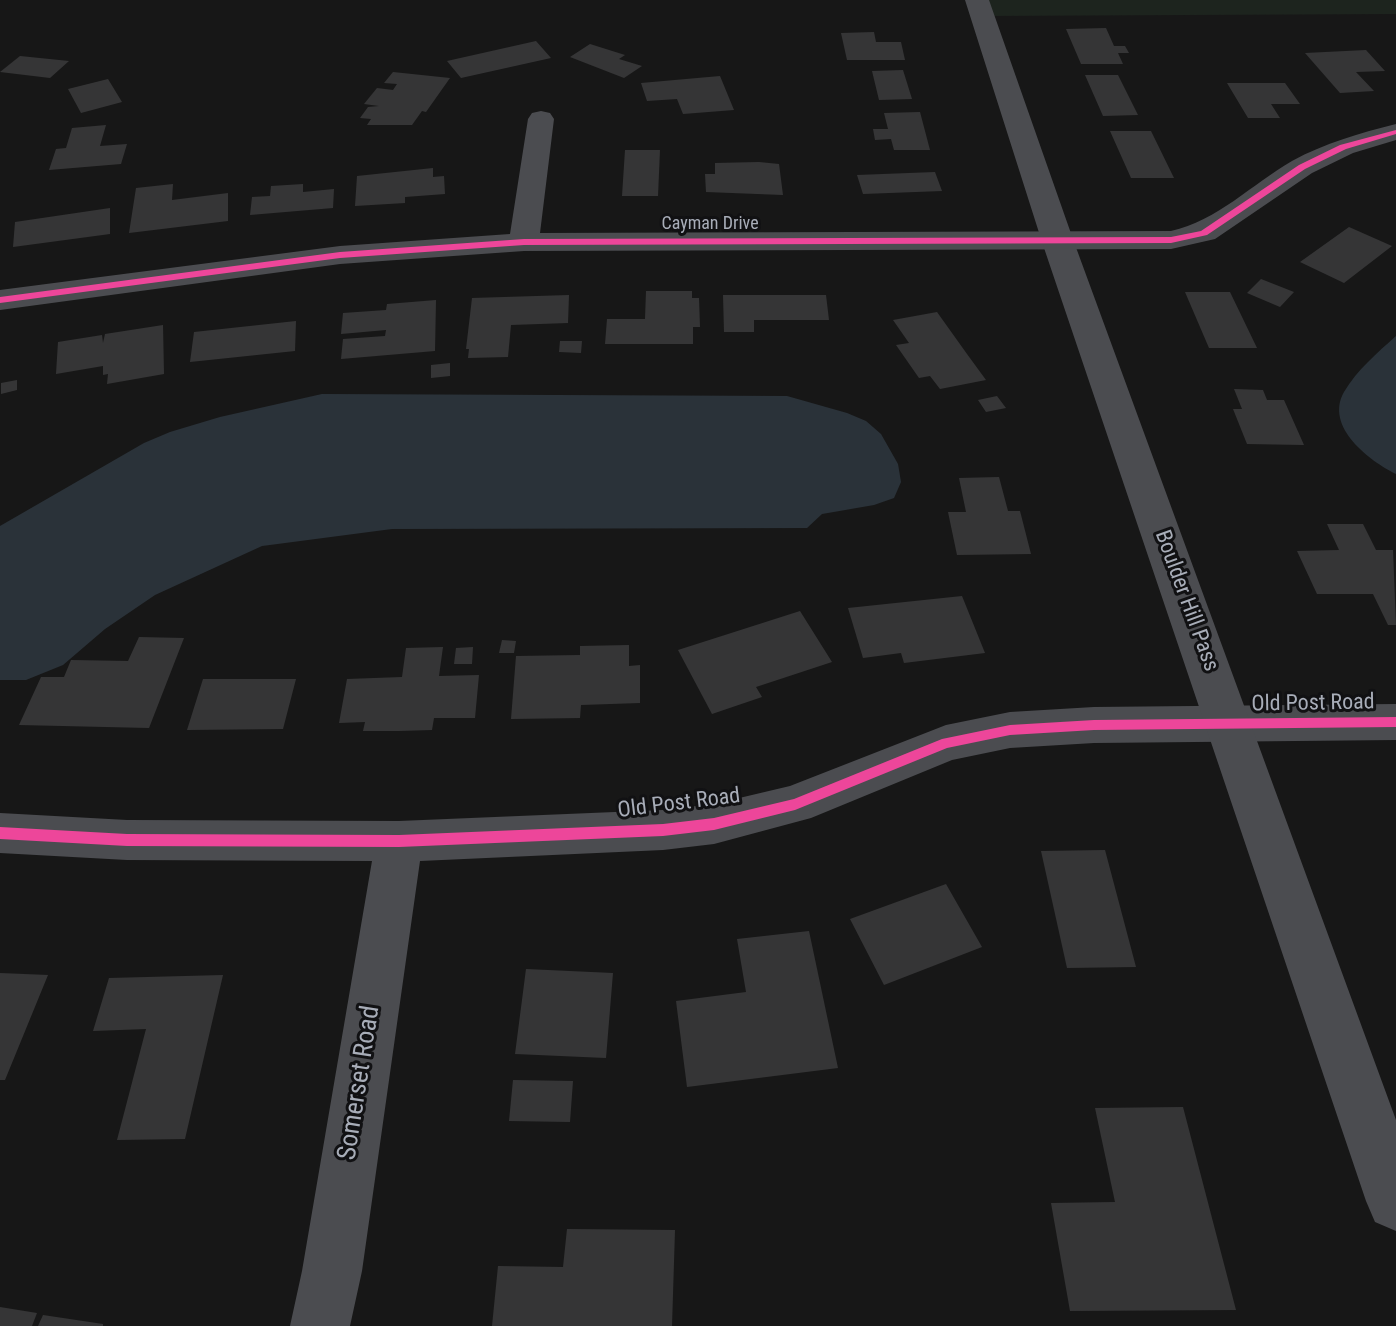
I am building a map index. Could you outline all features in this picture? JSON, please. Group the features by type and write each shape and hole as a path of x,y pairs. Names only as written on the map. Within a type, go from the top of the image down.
{"street":[{"name":"Boulder Hill Pass","path":"977,0 1058,242 1396,1201"},
{"path":"524,242 541,119"},
{"name":"Cayman Drive","path":"0,300 340,255 524,242 1171,240 1204,233 1302,167 1343,147 1396,132"},
{"name":"Old Post Road","path":"0,833 127,840 399,841 652,831 714,824 795,804 946,743 1007,730 1094,725 1396,722"},
{"name":"Somerset Road","path":"320,1326 332,1271 399,841"}],"shaded area":[{"path":"975,0 1396,0 1396,14 983,16"},
{"path":"1396,336 1396,474 1374,461 1353,441 1340,418 1339,405 1355,376"},
{"path":"322,394 787,396 866,421 881,434 898,464 901,482 894,498 874,505 822,514 807,528 392,529 262,546 155,595 105,629 63,665 26,680 0,680 0,526 144,443 170,432 220,417"}],"building":[{"path":"1106,28 1114,46 1125,46 1129,53 1118,53 1123,64 1081,64 1066,29"},
{"path":"874,32 876,42 901,42 905,60 847,60 841,33"},
{"path":"536,41 551,58 461,78 447,61"},
{"path":"590,44 625,55 619,59 642,66 624,78 570,57"},
{"path":"1366,50 1385,71 1356,72 1374,91 1340,93 1305,53"},
{"path":"20,56 69,61 50,78 0,72"},
{"path":"903,70 912,99 879,100 872,71"},
{"path":"393,72 450,78 426,112 422,111 412,125 367,125 371,119 360,118 368,107 379,106 364,104 377,88 393,90 397,84 384,83"},
{"path":"1085,75 1118,75 1138,115 1103,116"},
{"path":"720,76 734,110 683,114 677,99 647,101 641,83"},
{"path":"108,79 122,102 81,113 68,89"},
{"path":"1227,83 1285,83 1300,104 1271,104 1280,118 1248,118"},
{"path":"920,112 930,150 894,150 891,139 875,140 873,129 888,129 884,113"},
{"path":"106,125 100,146 127,144 121,164 49,170 56,149 66,148 72,128"},
{"path":"1110,131 1151,131 1174,178 1131,178"},
{"path":"625,150 660,150 658,196 622,196"},
{"path":"715,163 779,164 783,195 706,192 705,174 715,174"},
{"path":"433,168 433,177 444,176 445,194 405,197 405,203 355,206 357,176"},
{"path":"935,172 942,191 863,194 857,175"},
{"path":"173,184 172,200 228,193 228,221 129,233 136,188"},
{"path":"303,184 303,192 334,189 333,208 250,215 252,197 270,196 271,186"},
{"path":"110,208 110,234 13,247 15,222"},
{"path":"1349,227 1392,246 1344,283 1300,262"},
{"path":"1261,279 1294,292 1280,307 1247,293"},
{"path":"646,291 692,291 692,298 699,298 700,327 693,327 693,344 605,344 607,319 645,319"},
{"path":"1185,292 1230,292 1257,348 1209,348"},
{"path":"569,295 568,323 511,325 508,357 468,358 469,349 466,349 472,298"},
{"path":"723,295 826,295 829,320 754,320 754,332 724,332"},
{"path":"436,300 435,351 341,359 343,339 385,336 386,330 341,334 343,313 386,310 387,304"},
{"path":"937,312 986,380 940,389 930,376 919,378 896,345 909,343 893,320"},
{"path":"296,321 295,351 190,362 194,332"},
{"path":"163,325 164,374 107,384 108,374 103,375 103,366 56,374 58,342 102,335 103,343 105,334"},
{"path":"560,341 582,341 581,353 559,352"},
{"path":"450,363 450,376 431,378 431,365"},
{"path":"17,380 17,390 1,394 1,383"},
{"path":"1234,389 1263,390 1267,400 1284,400 1304,445 1247,444 1233,409 1242,409"},
{"path":"997,396 1006,408 986,412 978,400"},
{"path":"999,477 1008,511 1020,511 1031,554 957,555 948,512 966,512 959,478"},
{"path":"1327,524 1363,524 1376,550 1393,550 1396,625 1388,625 1373,594 1317,594 1297,551 1339,550"},
{"path":"962,596 985,653 904,663 901,653 863,658 848,608"},
{"path":"800,611 832,662 756,687 762,697 712,714 678,650"},
{"path":"139,637 184,638 149,728 19,725 41,677 64,677 71,660 128,661"},
{"path":"502,640 516,641 514,653 499,653"},
{"path":"629,645 629,666 640,665 640,703 581,705 580,718 511,719 516,656 580,655 580,646"},
{"path":"443,647 439,676 479,675 475,718 434,718 432,730 363,731 365,722 339,723 347,679 402,677 406,648"},
{"path":"473,647 472,664 454,664 456,648"},
{"path":"203,679 296,679 283,729 187,730"},
{"path":"1105,850 1136,967 1067,968 1041,851"},
{"path":"946,884 982,947 884,985 850,919"},
{"path":"809,931 838,1068 687,1087 676,1001 746,992 737,939"},
{"path":"526,969 613,973 606,1058 515,1054"},
{"path":"0,973 48,975 5,1080 0,1080"},
{"path":"223,975 185,1139 117,1140 146,1029 93,1031 109,978"},
{"path":"513,1080 573,1081 570,1122 509,1121"},
{"path":"1183,1107 1236,1310 1070,1311 1051,1203 1115,1202 1095,1108"},
{"path":"567,1229 675,1230 672,1326 492,1326 498,1266 563,1267"},
{"path":"0,1307 37,1313 32,1326 0,1326"},
{"path":"43,1315 103,1324 103,1326 38,1326"}],"cycle path":[{"path":"0,300 340,255 524,242 1171,240 1204,233 1302,167 1343,147 1396,132"},
{"path":"0,833 127,840 399,841 663,830 714,824 795,804 946,743 1010,730 1094,725 1396,722"}]}
